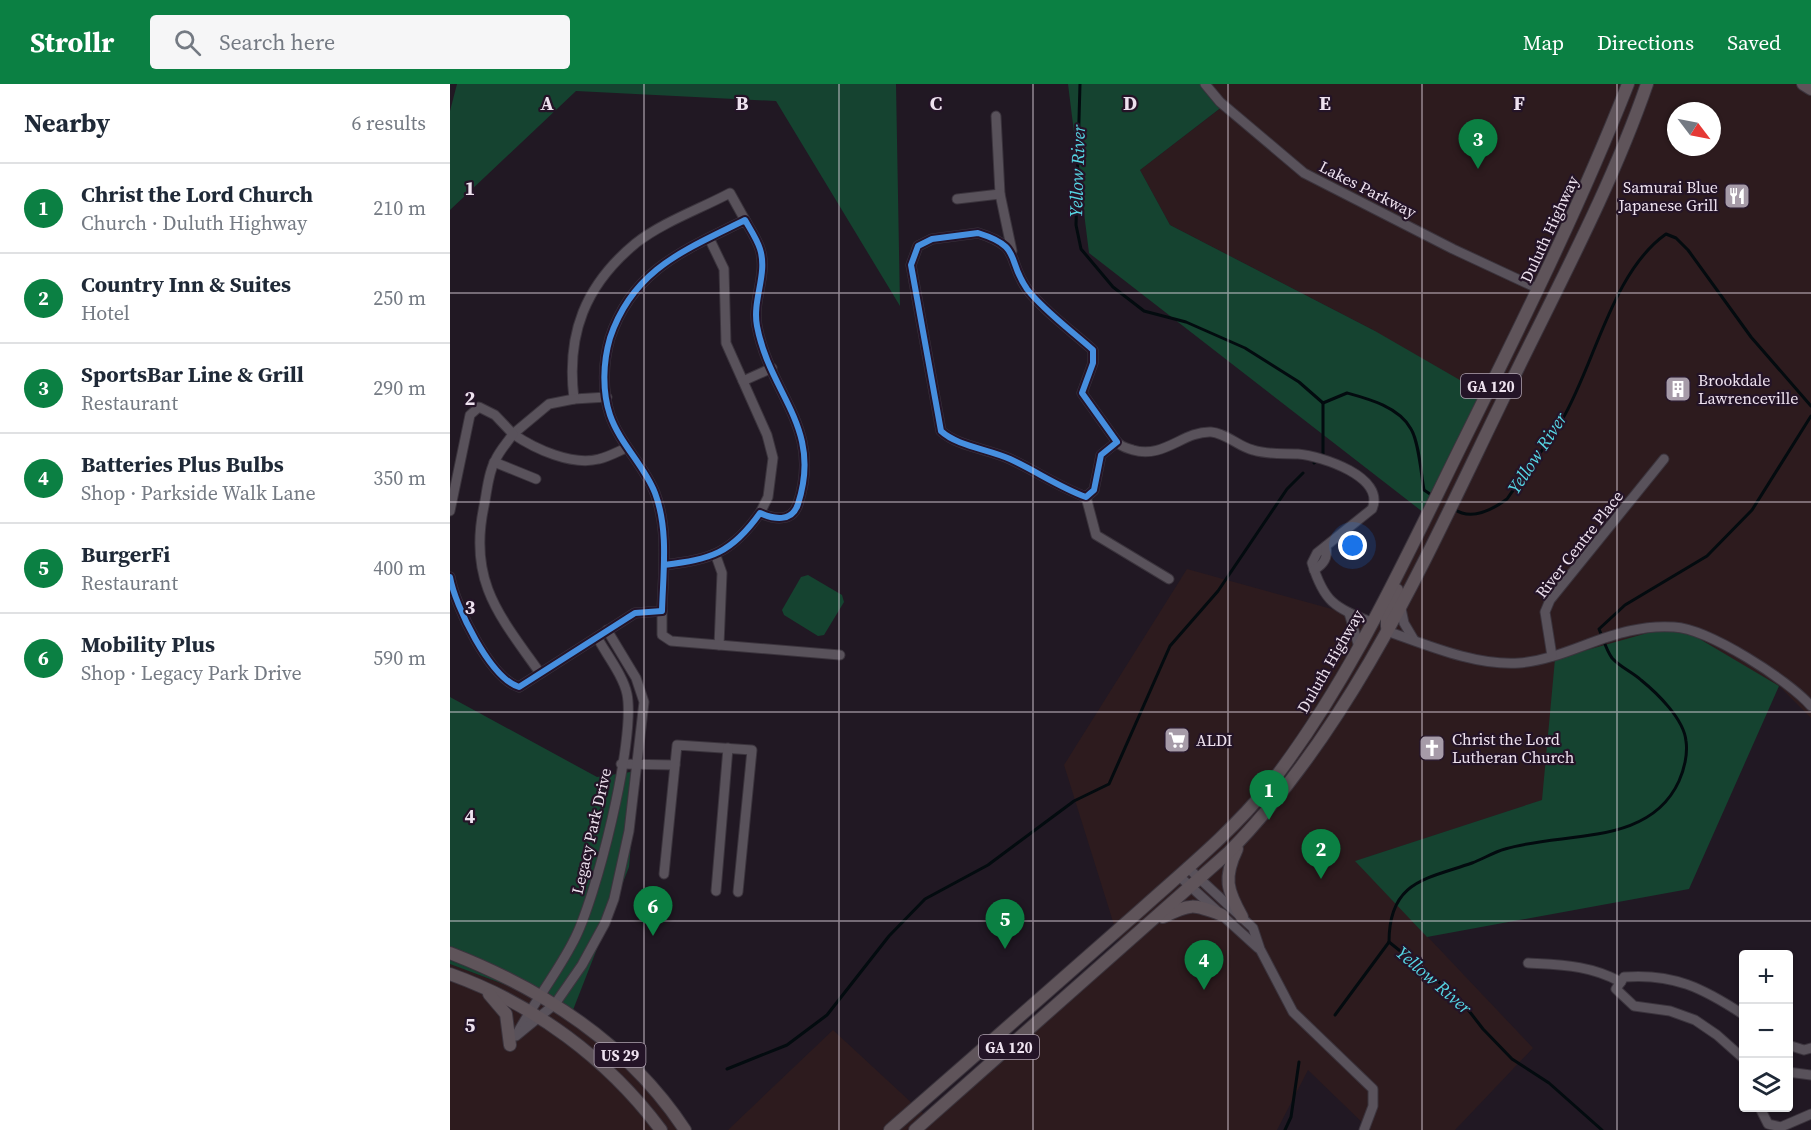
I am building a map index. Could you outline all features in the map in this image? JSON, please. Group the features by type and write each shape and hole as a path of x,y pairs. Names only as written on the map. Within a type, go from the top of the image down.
{"main road":[{"name":"Duluth Highway","path":"890,1130 1183,871 1241,816 1267,788 1317,718 1359,647 1426,518 1539,289 1592,175 1628,84"},
{"name":"Duluth Highway","path":"915,1130 1242,839 1306,763 1344,705 1387,631 1440,527 1604,190 1648,84"},
{"path":"1803,84 1811,89"},
{"path":"1387,631 1387,611 1416,550 1413,542"},
{"path":"1344,705 1373,645 1371,622"},
{"path":"1242,839 1231,862 1227,878 1229,895 1242,917"},
{"path":"1146,926 1185,906 1199,906 1222,915"},
{"name":"US 29","path":"450,953 497,971 540,995 606,1041 647,1082 686,1130"},
{"name":"US 29","path":"450,974 477,983 540,1018 616,1076 661,1130"},
{"path":"477,983 500,1004 506,1014 510,1046"}],"street":[{"name":"Lakes Parkway","path":"1205,84 1220,102 1304,173 1453,249 1539,289"},
{"path":"996,116 1000,194 1012,251 1027,289 1093,350 1093,363 1082,393 1118,444 1143,453 1171,447 1195,435 1212,432 1249,450 1272,455 1298,454 1329,462 1353,472 1374,492 1375,501 1367,514 1326,546 1327,555 1322,566 1314,570 1323,593 1349,613 1371,622"},
{"path":"574,399 571,377 573,340 581,313 596,288 616,263 655,231 730,193 760,249 762,273 756,317 764,352 803,443 805,475 796,509 786,518 773,519 760,513"},
{"path":"957,199 1000,194"},
{"path":"745,220 674,256 646,277 627,299 607,350 604,379 609,412 626,448 655,493 662,524 664,565 662,635 671,641 840,655"},
{"path":"1012,251 993,237 978,233 932,239 918,246 911,265 941,430 958,442 982,447 1065,489 1086,496"},
{"path":"664,565 716,556 747,531 768,497 773,458 767,435 726,343 724,268 709,238"},
{"path":"743,381 772,369"},
{"path":"540,673 504,622 487,589 478,553 480,527 494,462 513,434 549,404 574,399 607,397"},
{"path":"450,511 470,415 479,407 495,415 513,434 546,452 586,461 601,459 626,448"},
{"path":"1086,496 1094,490 1101,455 1118,444"},
{"name":"River Centre Place","path":"1552,656 1545,612 1550,600 1664,459"},
{"path":"494,462 536,479"},
{"path":"1086,496 1096,536 1169,579"},
{"path":"716,556 722,573 719,645"},
{"path":"450,577 465,619 497,671 510,684 519,687 635,613 662,611"},
{"path":"1400,604 1404,624 1414,640"},
{"path":"1349,613 1359,647"},
{"path":"1387,631 1480,659 1519,663 1590,645 1628,631 1676,627 1716,641 1748,659 1786,683 1811,706"},
{"name":"Legacy Park Drive","path":"597,637 627,692 630,722 594,894 574,941 529,1011 516,1036 555,1004 605,923 614,899 629,831 644,702 636,678 607,630"},
{"path":"664,874 677,745 752,750 738,892"},
{"path":"716,891 728,748"},
{"path":"621,764 675,765"},
{"path":"1183,871 1200,878 1253,928 1260,949 1293,1012 1373,1089 1373,1106 1364,1130"},
{"path":"1183,871 1190,887 1260,949"},
{"path":"1528,963 1577,965 1600,971 1621,982"},
{"path":"1739,1013 1712,996 1662,976 1624,977 1616,989 1634,1006 1670,1011 1695,1020 1717,1035 1739,1057"},
{"path":"1793,1047 1804,1050 1811,1048"},
{"path":"1793,1072 1811,1074"},
{"path":"1762,1112 1768,1124 1781,1127 1811,1114"}],"shaded area":[{"path":"1205,84 1811,84 1811,718 1779,686 1543,800 1356,861 1533,1048 1455,1130 1370,1130 1308,1070 1277,1130 728,1130 833,1030 928,1118 1120,944 1064,765 1187,569 1379,622 1428,516 1375,331 1170,225 1140,170 1226,104"},
{"path":"450,964 573,1010 676,1110 687,1130 450,1130"}],"green space":[{"path":"457,84 896,84 900,306 776,101 576,91 450,210 450,111"},
{"path":"1068,84 1205,84 1227,103 1140,170 1170,225 1375,331 1491,398 1428,516 1089,253"},
{"path":"808,575 842,595 844,602 824,635 818,636 784,615 782,610 801,577"},
{"path":"1676,625 1779,686 1689,889 1427,937 1355,861 1542,800 1555,659"},
{"path":"450,697 597,777 637,771 629,867 573,1010 450,964"}],"waterway":[{"name":"Yellow River","path":"1080,84 1076,225 1081,249 1113,287 1144,311 1186,322 1245,348 1299,382 1323,403"},
{"name":"Yellow River","path":"1454,509 1467,514 1481,513 1507,499 1562,420 1606,320 1632,271 1647,251 1666,234 1676,238 1688,250 1751,337 1811,406"},
{"name":"Yellow River","path":"1323,403 1347,393 1383,405 1399,415 1406,421 1414,435 1424,490 1433,496"},
{"path":"1314,463 1323,454 1323,403"},
{"name":"Yellow River","path":"1602,1130 1549,1083 1512,1059 1483,1029 1459,998 1389,942 1391,922 1403,894 1426,879 1505,849 1626,827 1647,817 1665,802 1679,781 1684,767 1686,751 1684,733 1675,715 1662,699 1612,658 1599,629 1625,605 1707,556 1752,510 1811,416"},
{"path":"727,1069 787,1045 827,1015 889,936 925,899 988,865 1074,801 1109,784 1170,646 1218,591 1287,489 1303,473"},
{"path":"1335,1015 1389,942"},
{"path":"1285,1130 1291,1117 1299,1062"}],"cycle path":[{"path":"450,577 466,622 486,656 508,681 519,687 635,613 662,611 664,537 659,507 645,473 614,426 607,406 605,367 608,347 620,314 632,295 647,278 682,252 745,220 757,242 762,258 756,307 757,326 772,372 792,412 804,453 804,477 798,504 787,517 776,518 760,513 739,538 719,552 695,560 664,565"},
{"path":"978,233 1002,243 1008,249 1027,289 1050,313 1093,350 1093,363 1082,393 1117,442 1101,455 1094,490 1086,497 1010,459 964,444 941,431 911,265 918,246 932,239 978,233"}],"place":[{"name":"SportsBar Line & Grill","path":"1478,169"},
{"name":"Samurai Blue Japanese Grill","path":"1737,196"},
{"name":"Brookdale Lawrenceville","path":"1678,389"},
{"name":"ALDI","path":"1177,740"},
{"name":"Christ the Lord Lutheran Church","path":"1432,748"},
{"name":"Christ the Lord Church","path":"1269,820"},
{"name":"Country Inn & Suites","path":"1321,879"},
{"name":"Mobility Plus","path":"653,936"},
{"name":"BurgerFi","path":"1005,949"},
{"name":"Batteries Plus Bulbs","path":"1204,990"}]}
